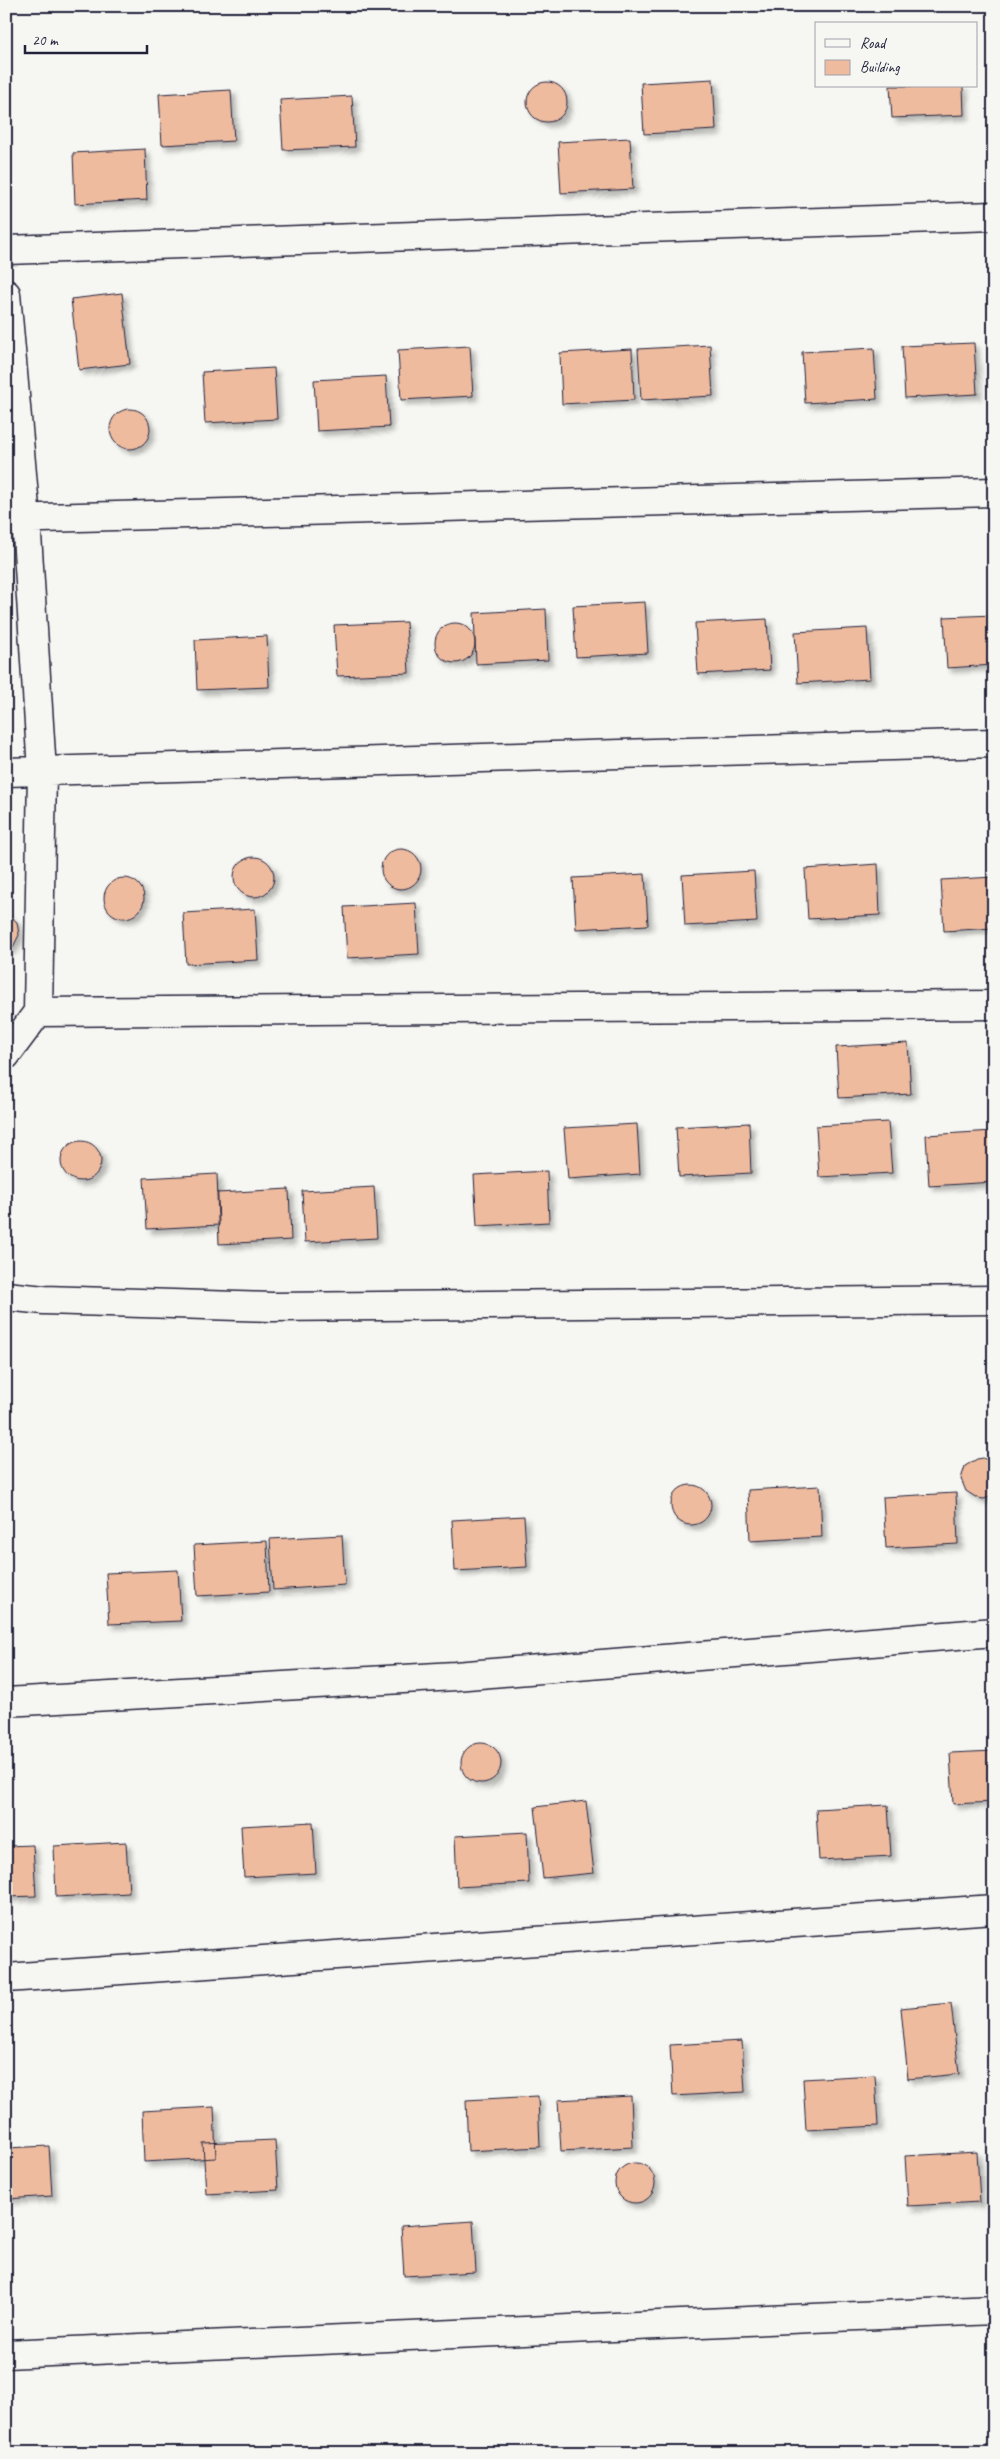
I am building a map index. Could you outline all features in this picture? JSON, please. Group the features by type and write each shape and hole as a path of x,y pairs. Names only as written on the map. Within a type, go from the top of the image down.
{"street":[{"path":"6,250 994,216"},
{"path":"6,294 16,519 42,771 38,1012 6,1055"},
{"path":"16,519 994,492"},
{"path":"6,772 994,743"},
{"path":"38,1012 994,1005"},
{"path":"6,1296 44,1300 272,1307 994,1300"},
{"path":"6,1702 456,1676 994,1632"},
{"path":"6,1978 994,1909"},
{"path":"6,2354 994,2310"}],"building":[{"path":"713,79 716,130 644,134 641,83"},
{"path":"551,82 558,85 564,91 567,102 566,110 558,119 551,122 543,122 536,119 528,110 527,98 530,91 539,83"},
{"path":"890,88 963,88 964,115 892,118"},
{"path":"231,90 234,141 162,145 159,94"},
{"path":"352,96 355,147 283,150 280,100"},
{"path":"630,138 633,189 561,193 558,142"},
{"path":"145,149 147,200 75,204 73,153"},
{"path":"122,293 130,364 79,370 71,299"},
{"path":"974,343 977,394 905,398 902,346"},
{"path":"710,345 713,396 641,400 638,349"},
{"path":"470,346 473,396 401,400 398,350"},
{"path":"874,348 877,399 805,403 802,352"},
{"path":"632,349 634,400 562,404 560,353"},
{"path":"274,368 277,419 205,423 202,372"},
{"path":"386,376 389,427 317,431 314,380"},
{"path":"134,409 141,412 147,418 150,429 149,437 141,446 134,449 126,449 119,446 111,437 110,425 113,418 122,410"},
{"path":"645,602 648,653 576,657 573,606"},
{"path":"546,609 548,660 476,664 474,613"},
{"path":"994,615 994,665 947,668 944,617"},
{"path":"767,619 770,670 698,674 695,623"},
{"path":"406,622 409,673 337,676 334,625"},
{"path":"459,623 466,626 472,632 475,643 474,651 466,660 459,663 451,663 444,660 436,651 435,639 438,632 447,624"},
{"path":"867,628 870,679 798,683 795,632"},
{"path":"267,636 269,687 197,690 195,640"},
{"path":"405,849 412,852 418,858 421,869 420,877 412,886 405,889 397,889 390,886 382,877 381,865 384,858 393,850"},
{"path":"258,857 265,860 271,866 274,877 273,885 265,894 258,897 250,897 243,894 235,885 234,873 237,866 246,858"},
{"path":"878,864 880,915 808,919 805,869"},
{"path":"754,871 757,922 685,926 682,875"},
{"path":"645,874 648,925 576,929 573,878"},
{"path":"994,877 994,928 944,931 941,880"},
{"path":"128,878 135,881 141,887 144,898 143,906 135,915 128,918 120,918 113,915 105,906 104,894 107,887 116,879"},
{"path":"416,903 419,954 347,958 344,907"},
{"path":"255,909 258,960 186,964 183,913"},
{"path":"6,913 17,922 19,935 13,947 6,951"},
{"path":"908,1043 911,1094 839,1098 836,1047"},
{"path":"888,1122 892,1173 819,1177 816,1126"},
{"path":"749,1123 751,1173 679,1177 676,1127"},
{"path":"637,1124 640,1174 568,1179 564,1128"},
{"path":"994,1131 994,1182 929,1186 926,1135"},
{"path":"85,1141 92,1144 98,1150 101,1161 100,1169 92,1178 85,1181 77,1181 70,1178 62,1169 61,1157 64,1150 73,1142"},
{"path":"547,1171 549,1222 477,1226 474,1175"},
{"path":"217,1174 219,1225 147,1229 144,1178"},
{"path":"374,1187 377,1238 305,1242 302,1191"},
{"path":"289,1189 291,1240 219,1244 217,1193"},
{"path":"983,1458 994,1463 994,1495 984,1499 977,1498 966,1491 961,1479 965,1466 977,1459"},
{"path":"695,1485 702,1488 708,1494 711,1505 710,1513 702,1522 695,1525 687,1525 680,1522 672,1513 671,1501 674,1494 683,1486"},
{"path":"820,1486 822,1537 750,1541 748,1490"},
{"path":"956,1493 958,1544 886,1548 883,1497"},
{"path":"524,1516 527,1567 455,1571 452,1520"},
{"path":"342,1535 345,1585 273,1590 270,1539"},
{"path":"267,1541 269,1592 197,1596 194,1545"},
{"path":"178,1570 181,1621 109,1624 106,1573"},
{"path":"485,1743 492,1746 498,1752 501,1763 500,1771 492,1780 485,1783 477,1783 470,1780 462,1771 461,1759 464,1752 473,1744"},
{"path":"994,1751 994,1802 953,1804 950,1753"},
{"path":"586,1801 594,1873 543,1878 535,1807"},
{"path":"888,1805 891,1856 819,1860 816,1809"},
{"path":"313,1822 316,1873 244,1877 241,1826"},
{"path":"527,1832 529,1883 457,1887 455,1836"},
{"path":"126,1842 129,1893 56,1897 54,1846"},
{"path":"33,1845 36,1896 6,1897 6,1846"},
{"path":"951,2003 959,2074 908,2079 901,2008"},
{"path":"742,2041 745,2092 673,2096 670,2045"},
{"path":"875,2075 878,2126 806,2130 803,2079"},
{"path":"538,2096 540,2147 468,2151 466,2100"},
{"path":"631,2096 633,2147 561,2151 558,2100"},
{"path":"214,2107 216,2158 144,2162 142,2111"},
{"path":"275,2140 278,2190 206,2194 203,2143"},
{"path":"49,2146 52,2196 6,2199 6,2148"},
{"path":"977,2152 980,2202 908,2206 905,2156"},
{"path":"639,2163 646,2166 652,2172 655,2183 654,2191 646,2200 639,2203 631,2203 624,2200 616,2191 615,2179 618,2172 627,2164"},
{"path":"473,2221 476,2272 404,2276 401,2226"}]}
